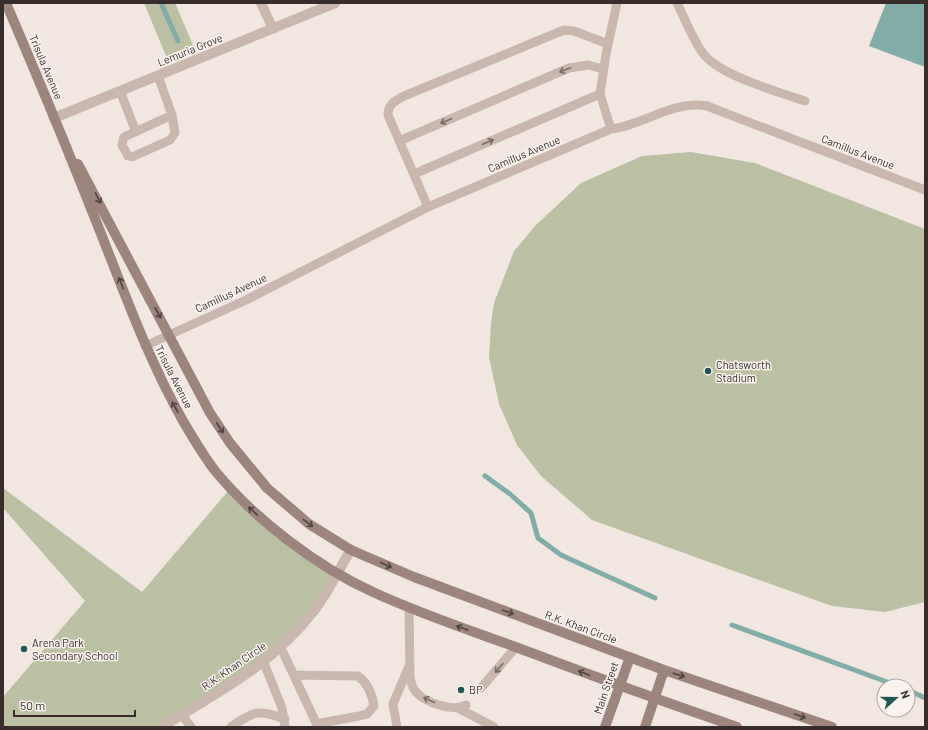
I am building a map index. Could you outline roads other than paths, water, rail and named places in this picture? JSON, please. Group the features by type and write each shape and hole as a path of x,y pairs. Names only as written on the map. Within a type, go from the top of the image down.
{"street":[{"name":"Trisula Avenue","path":"6,3 64,141 145,346 168,395 214,469 237,496 259,516 336,573"},
{"path":"261,3 273,29"},
{"name":"Lemuria Grove","path":"54,118 335,3"},
{"name":"Trisula Avenue","path":"64,141 89,182 170,334 210,413 230,443 248,467 267,488 289,508 309,524 350,550"},
{"name":"R.K. Khan Circle","path":"163,727 244,677 264,663 281,648 315,611 350,550 414,577 664,670 832,727"},
{"path":"336,573 409,608 621,687 736,727"},
{"name":"Main Street","path":"605,727 621,687 630,657"},
{"path":"645,727 664,670"}],"lane":[{"path":"611,129 600,94 603,69 617,3"},
{"path":"677,3 702,53 711,62 728,72 806,101"},
{"path":"428,207 388,115 388,108 392,103 404,96 564,30 574,31 608,44"},
{"path":"399,141 569,68 588,65 603,69"},
{"path":"158,76 172,115 175,126 174,137 130,157 126,153 122,141 124,137 172,115"},
{"path":"120,92 136,132"},
{"path":"414,174 600,94"},
{"name":"Camillus Avenue","path":"145,346 246,300 428,207 611,129 627,127 676,108 694,104 707,106 925,190"},
{"path":"409,608 410,677 416,692 425,698 442,705 462,707 494,727"},
{"path":"481,688 516,647"},
{"path":"281,648 317,725 367,714 374,706 370,691 363,680 358,676 294,675"},
{"path":"264,663 278,695 285,723"},
{"path":"397,727 393,704 410,663"},
{"path":"231,727 249,715 259,712 265,712 285,723"},
{"path":"182,715 191,727"}],"water":[{"path":"886,3 925,4 925,67 869,46"}],"waterway":[{"path":"161,3 178,41"},
{"path":"485,476 510,494 531,513 538,538 561,555 655,598"},
{"path":"732,625 876,678"},
{"path":"916,694 925,698"}],"place":[{"name":"Chatsworth Stadium","path":"708,371"},
{"name":"Arena Park Secondary School","path":"24,649"},
{"name":"BP","path":"461,690"}]}
